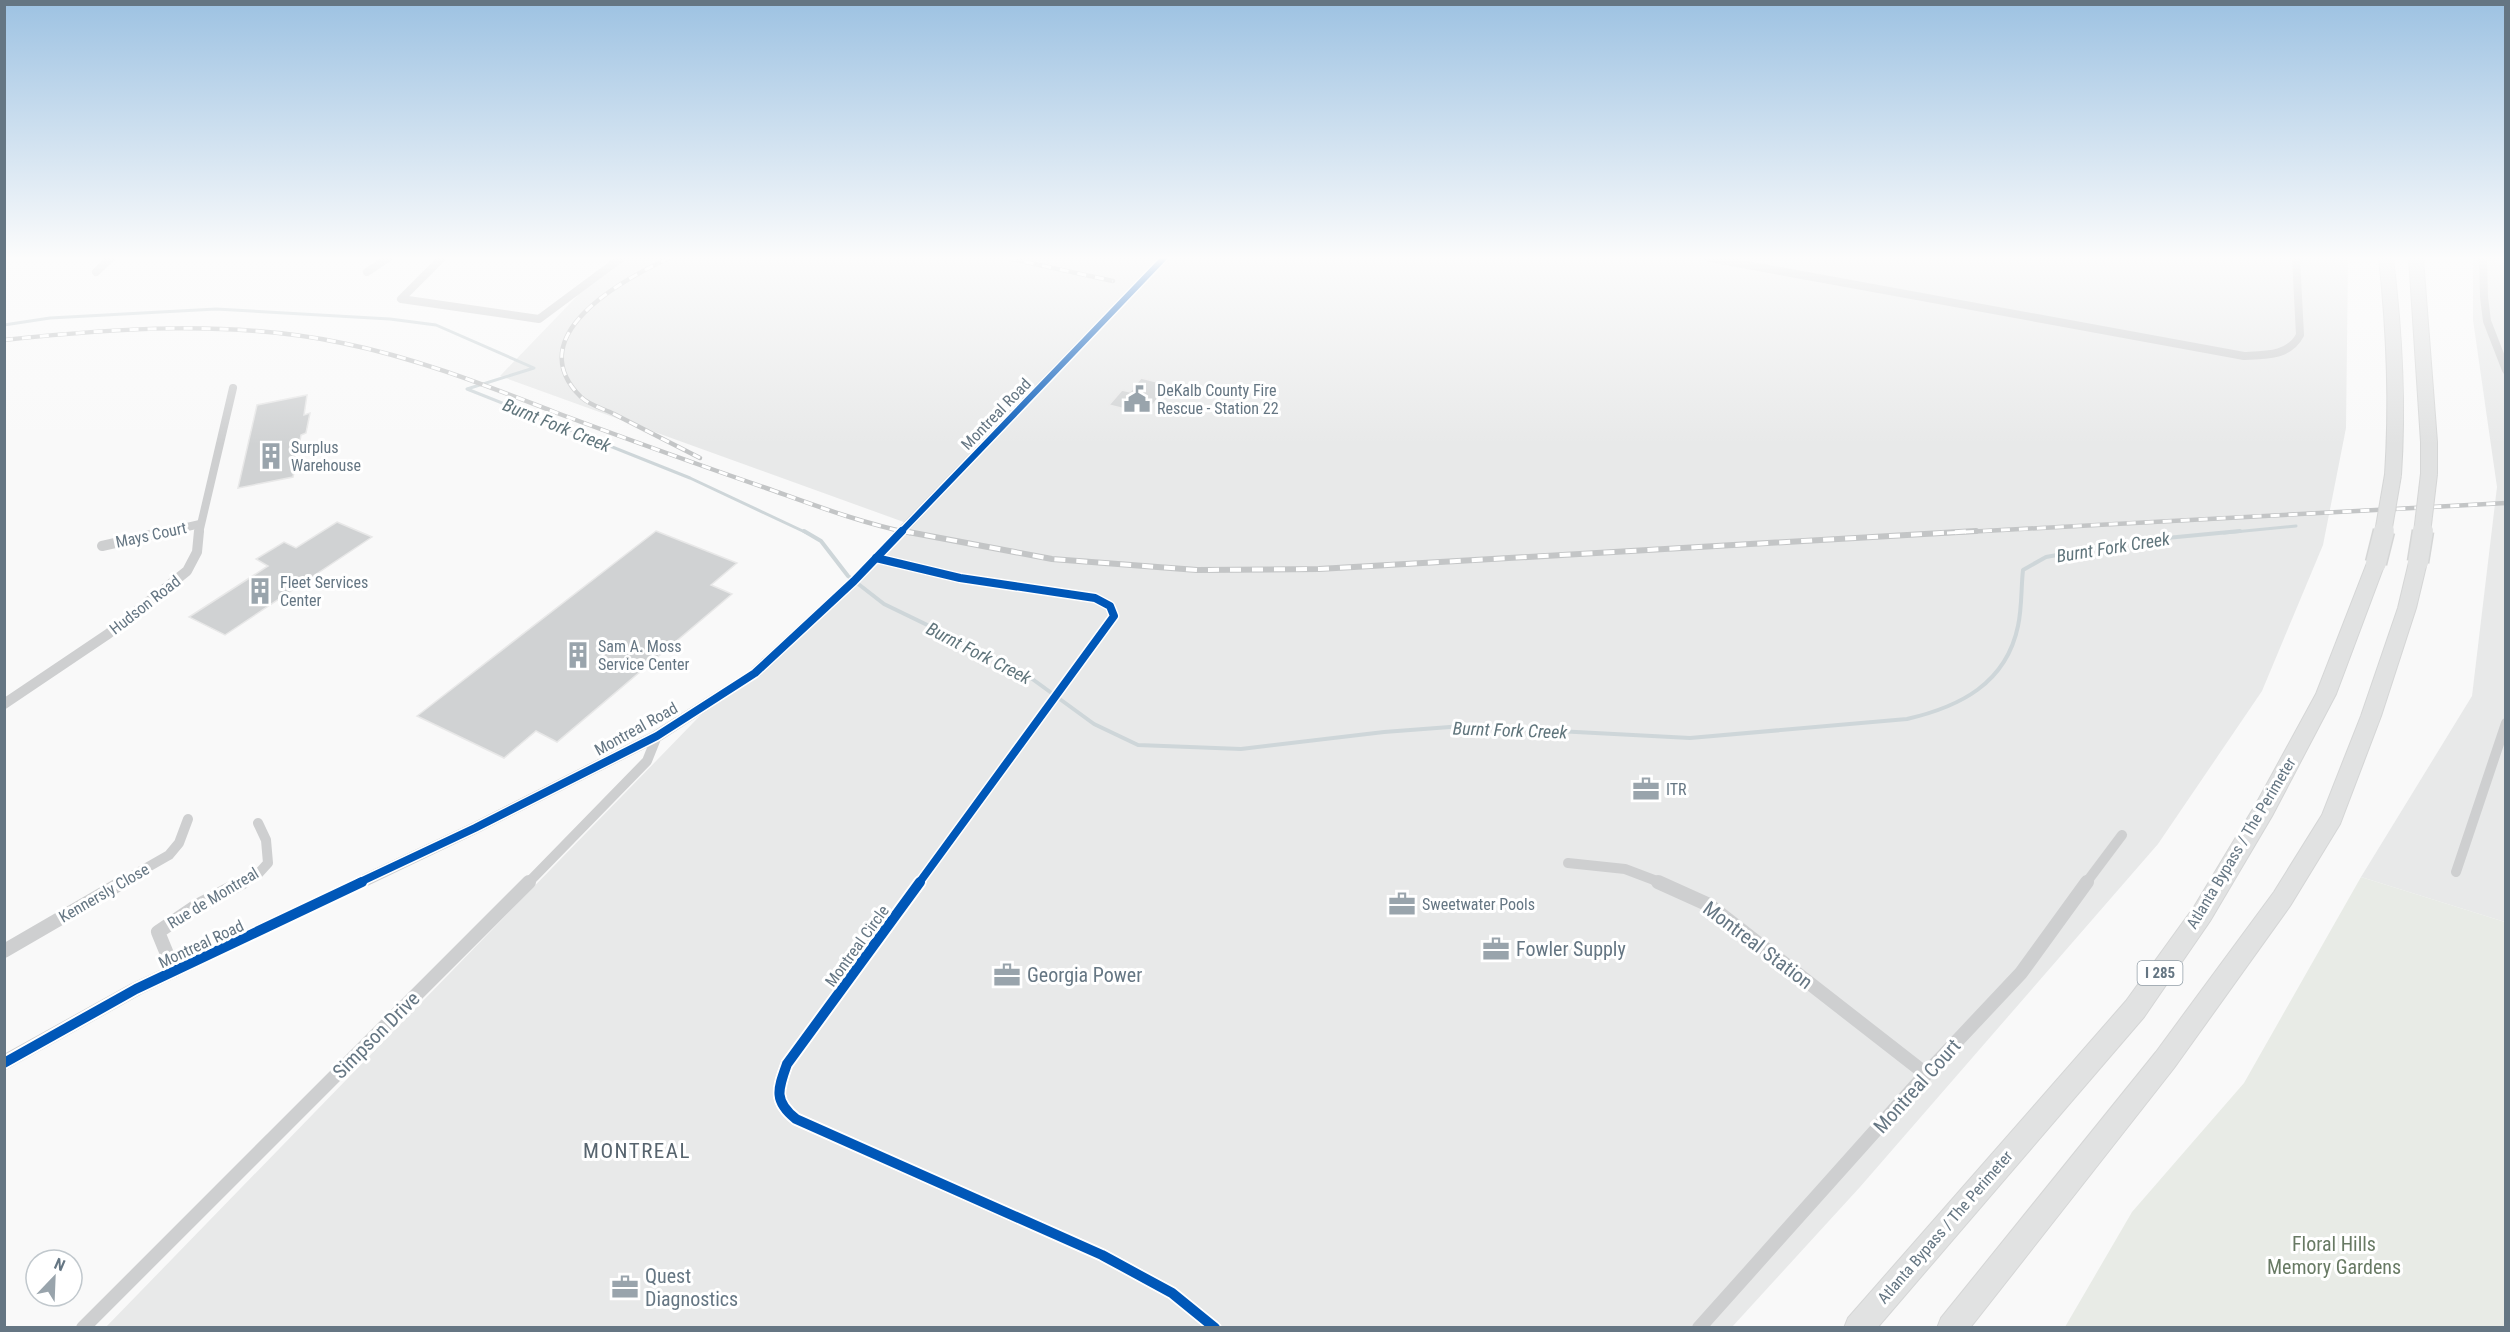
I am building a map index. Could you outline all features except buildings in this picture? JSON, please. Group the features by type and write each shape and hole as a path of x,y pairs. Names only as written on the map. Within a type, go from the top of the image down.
{"highway":[{"name":"Atlanta Bypass / The Perimeter","path":"1857,1328 2135,1009 2202,914 2264,810 2326,694 2376,563 2387,518 2397,419 2393,320"},
{"path":"1952,1328 2164,1060 2282,899 2332,818 2371,717 2408,608 2418,562 2429,474 2429,431 2421,320"}],"street":[{"name":"Montreal Road","path":"4,1062 136,989 465,833 657,736 755,673 857,579 1104,320"},
{"path":"2048,320 2244,356 2269,355 2288,350 2298,340 2300,320"},
{"path":"2487,320 2503,358 2505,370"},
{"name":"Hudson Road","path":"4,704 108,634 187,572 197,552 200,524 233,388"},
{"name":"Mays Court","path":"102,546 200,524"},
{"name":"Montreal Circle","path":"876,558 960,578 1095,598 1110,606 1114,616 787,1064 778,1090 783,1109 796,1119 1102,1255 1172,1293 1215,1328"},
{"path":"2456,872 2505,723"},
{"name":"Simpson Drive","path":"83,1328 595,816 647,761 657,736"},
{"name":"Kennersly Close","path":"4,951 169,855 179,843 188,819"},
{"name":"Rue de Montreal","path":"174,971 158,932 195,907 258,874 268,863 266,840 258,823"},
{"name":"Montreal Court","path":"1699,1328 1926,1074 2021,974 2042,941 2122,835"},
{"name":"Montreal Station","path":"1568,863 1625,869 1674,888 1709,905 1926,1074"}],"shaded area":[{"path":"554,320 2347,320 2346,428 2323,545 2262,691 2158,844 1860,1187 1732,1327 105,1328 726,689 790,643 912,525 500,376"},
{"path":"2473,320 2505,320 2505,922 2361,877 2472,696 2497,487"}],"green space":[{"name":"Floral Hills Memory Gardens","path":"2361,877 2505,922 2505,1327 2065,1327 2132,1212 2244,1083"}],"waterway":[{"name":"Burnt Fork Creek","path":"4,325 36,320"},
{"name":"Burnt Fork Creek","path":"399,320 436,325 534,368 467,389 690,478 807,533"},
{"name":"Burnt Fork Creek","path":"2224,533 2296,526"},
{"name":"Burnt Fork Creek","path":"804,531 821,541 848,576 884,604 1020,670 1094,724 1138,745 1241,749 1384,732 1463,726 1690,738 1907,719 1945,708 1962,700 1991,678 2003,663 2012,646 2018,626 2023,570 2046,557 2135,541 2240,531"}],"railway":[{"path":"578,320 569,332 562,353 565,374 581,397 700,458"},
{"path":"4,340 88,332 173,328 258,331 342,343 397,356 451,373 635,442 820,507 910,533"},
{"path":"1947,533 2506,503"},
{"path":"903,531 1052,559 1197,570 1319,569 1976,531"}],"cycle path":[{"path":"4,1063 136,989 475,828 657,736 755,673 854,581 1104,320"},
{"path":"876,558 960,578 1095,598 1110,606 1114,616 787,1064 778,1090 783,1109 796,1119 1102,1255 1172,1293 1215,1328"}],"place":[{"name":"DeKalb County Fire Rescue - Station 22","path":"1137,399"},
{"name":"Surplus Warehouse","path":"271,456"},
{"name":"Fleet Services Center","path":"260,591"},
{"name":"Sam A. Moss Service Center","path":"578,655"},
{"name":"ITR","path":"1646,789"},
{"name":"Sweetwater Pools","path":"1402,904"},
{"name":"Fowler Supply","path":"1496,949"},
{"name":"Georgia Power","path":"1007,975"},
{"name":"Quest Diagnostics","path":"625,1287"}],"district":[{"name":"MONTREAL","path":"637,1151"}]}
